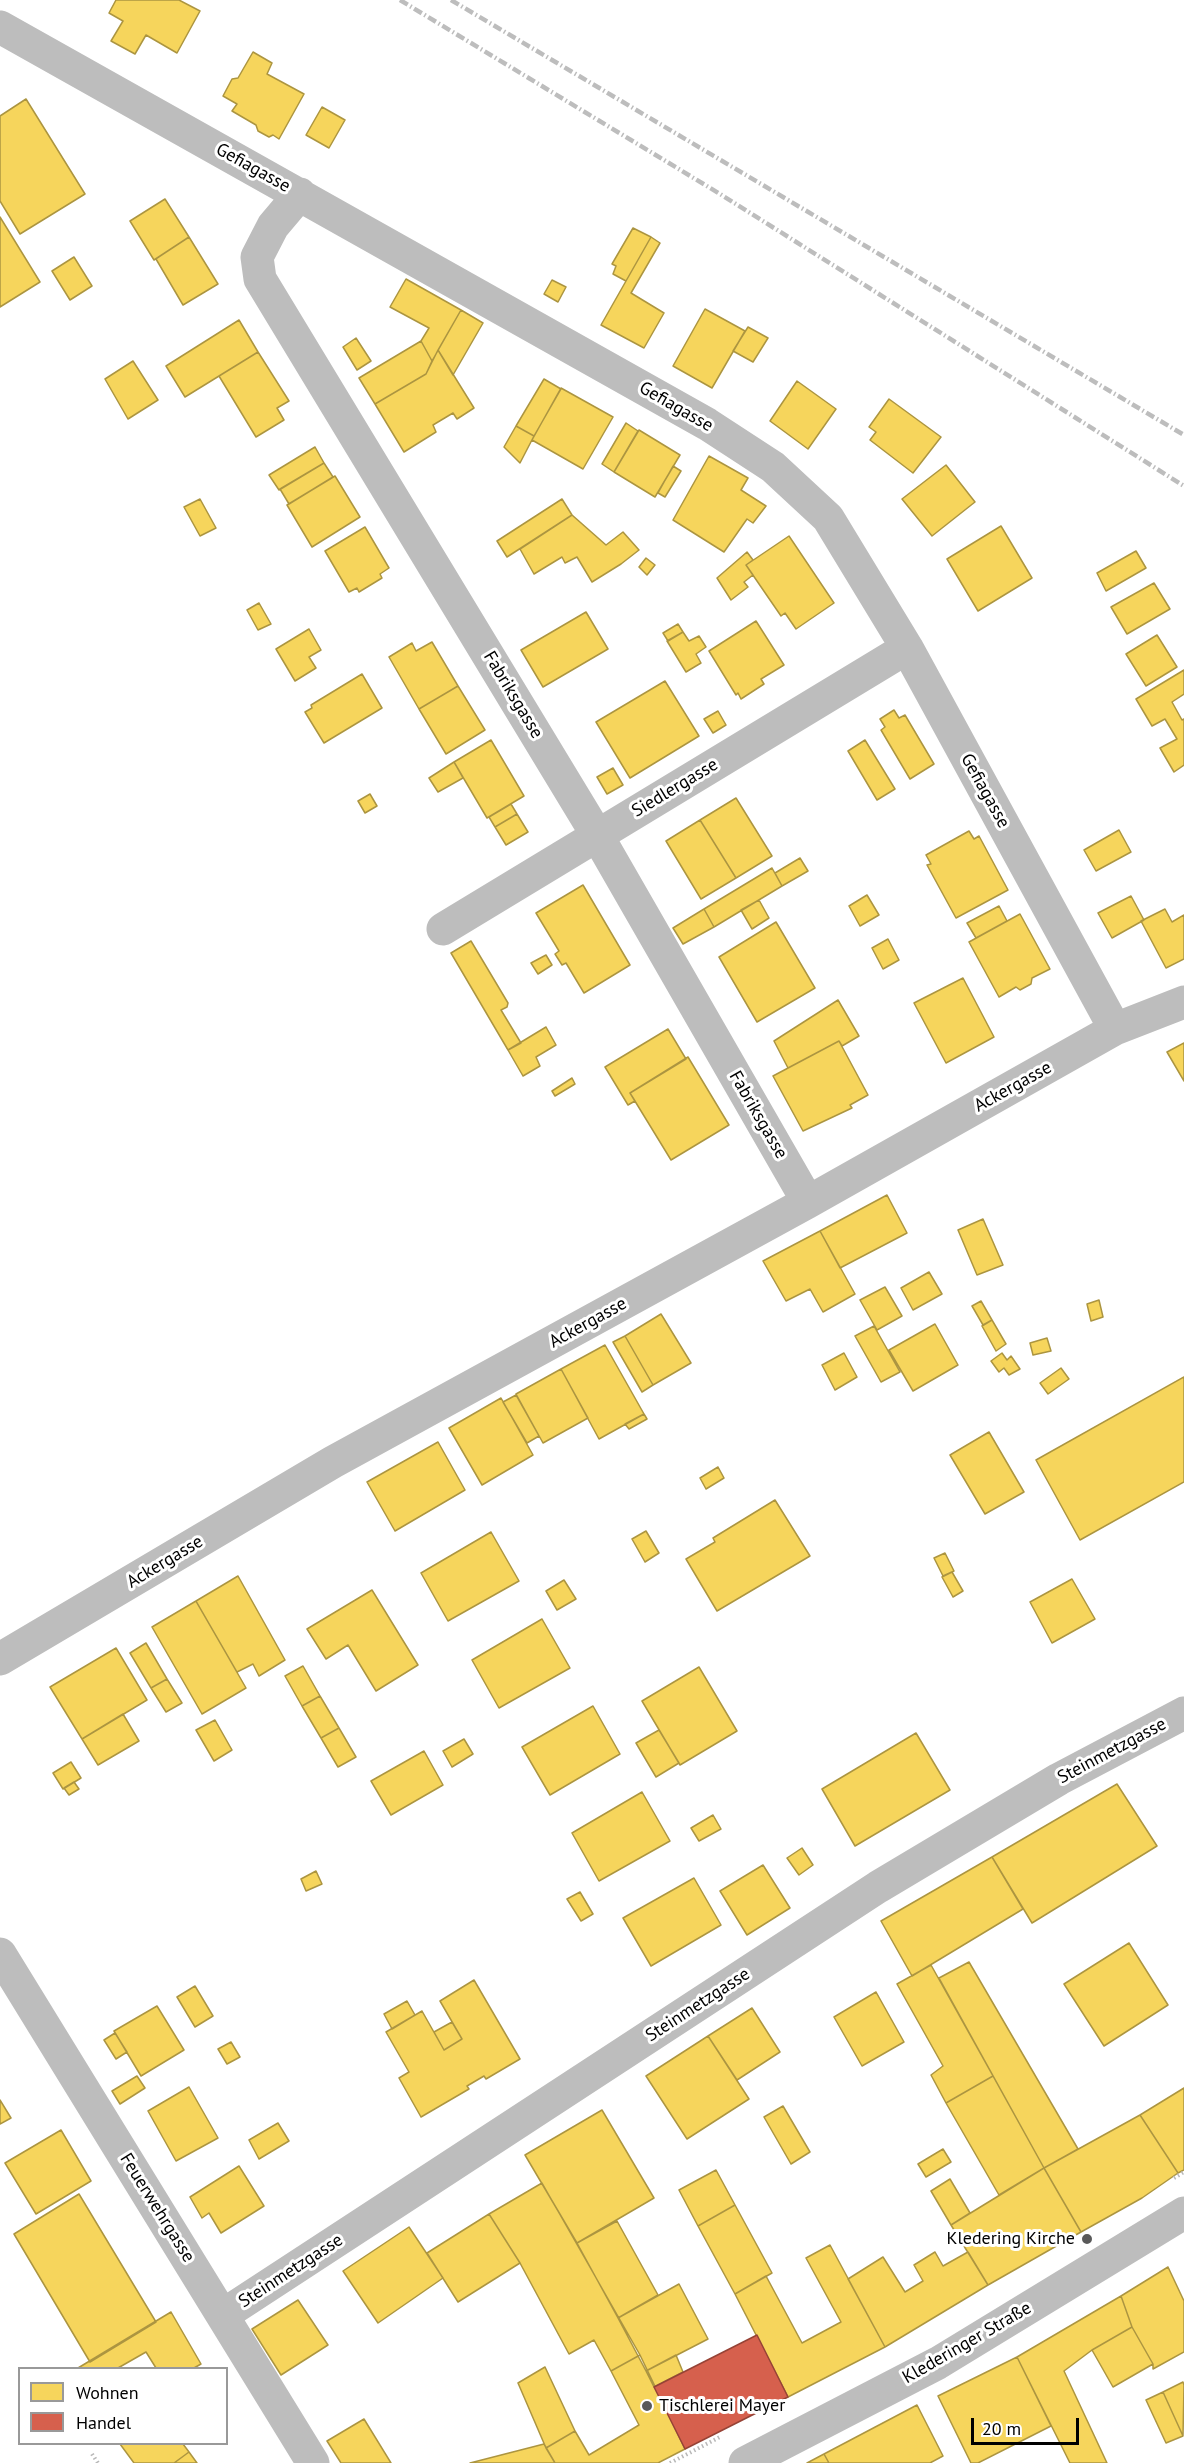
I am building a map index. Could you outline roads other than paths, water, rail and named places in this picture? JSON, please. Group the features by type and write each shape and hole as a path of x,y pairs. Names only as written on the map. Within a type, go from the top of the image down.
{"street":[{"name":"Gefiagasse","path":"0,27 707,424 773,467 828,518 907,648 1115,1029"},
{"name":"Fabriksgasse","path":"300,194 273,226 257,257 260,279 597,835 808,1202"},
{"name":"Siedlergasse","path":"444,928 907,648"},
{"name":"Ackergasse","path":"0,1659 333,1462 808,1202 1115,1029 1184,1002"},
{"name":"Steinmetzgasse","path":"223,2315 878,1887 1059,1779 1184,1713"},
{"name":"Feuerwehrgasse","path":"0,1953 314,2463"},
{"name":"Klederinger Straße","path":"745,2463 939,2362 1184,2213"}],"railway":[{"path":"400,0 720,194 1184,486"},
{"path":"451,0 1184,435"}],"place":[{"name":"Kledering Kirche","path":"1087,2239"},
{"name":"Tischlerei Mayer","path":"647,2406"}]}
